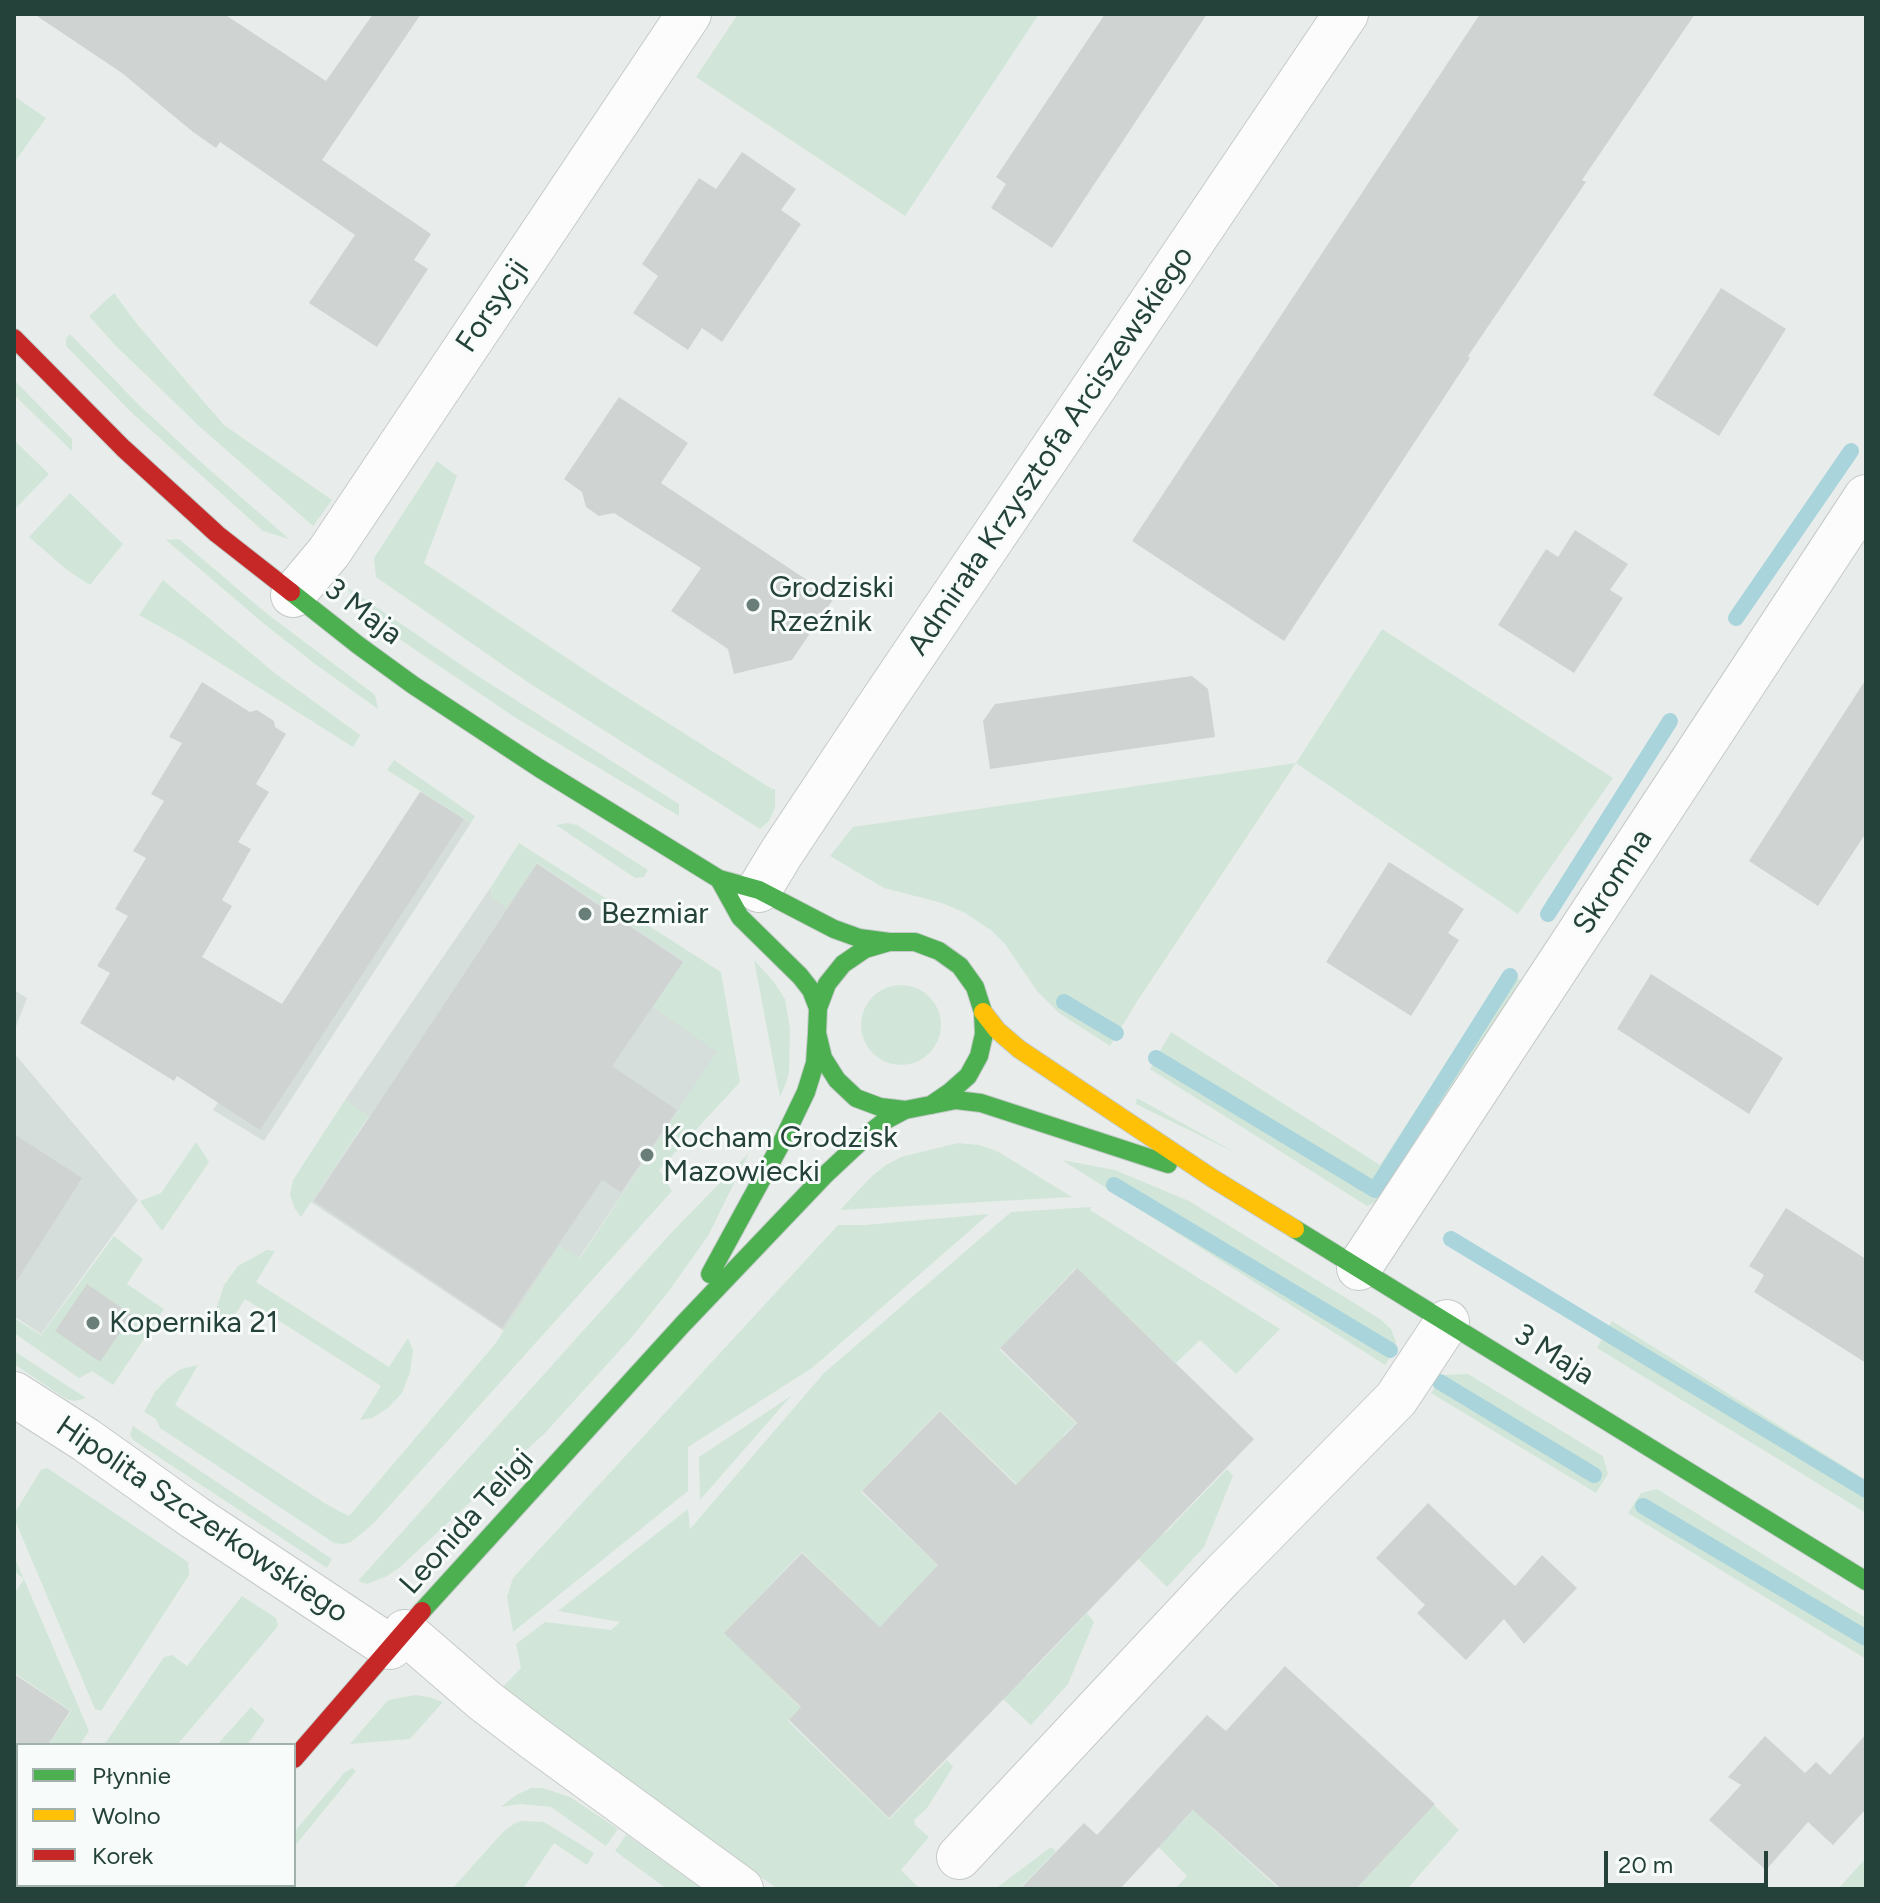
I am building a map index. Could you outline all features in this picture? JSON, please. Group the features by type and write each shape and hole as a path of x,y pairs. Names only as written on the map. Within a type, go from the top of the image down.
{"street":[{"name":"Forsycji","path":"293,595 329,552 689,14"},
{"name":"Admirała Krzysztofa Arciszewskiego","path":"739,884 789,841 1346,14"},
{"name":"3 Maja","path":"14,338 101,426 217,534 358,645 539,768 739,884 834,929 859,938 915,942 939,951 960,966 975,987 983,1012 984,1034 979,1056 968,1076 931,1105"},
{"name":"Skromna","path":"1359,1268 1866,497"},
{"name":"3 Maja","path":"739,884 740,917 800,976 811,990 818,1008"},
{"name":"3 Maja","path":"889,942 865,949 843,964 827,984 818,1008 817,1033 823,1058 837,1080 856,1098 880,1107 905,1110 956,1100 981,1103 1212,1178"},
{"name":"3 Maja","path":"983,1012 997,1030 1019,1049 1212,1178 1866,1581"},
{"name":"Leonida Teligi","path":"683,1324 806,1092 815,1063 817,1033"},
{"name":"Leonida Teligi","path":"296,1757 683,1324 824,1176 872,1131 905,1110"},
{"path":"959,1857 1222,1576 1396,1399 1447,1322"},
{"name":"Hipolita Szczerkowskiego","path":"14,1394 86,1440 206,1525 398,1640 741,1889"}],"shaded area":[{"path":"421,791 471,823 264,1141 213,1110"},
{"path":"537,863 684,961 718,1052 579,1258 559,1247 504,1331 311,1202 369,1117 345,1100 491,887 492,897"},
{"path":"14,990 27,998 14,1032"},
{"path":"14,1053 138,1200 41,1334 14,1316"}],"green space":[{"path":"738,14 1039,14 905,216 696,77"},
{"path":"14,96 46,118 14,163"},
{"path":"114,293 224,425 332,500 313,526 199,426 89,316"},
{"path":"70,334 140,406 289,539 263,531 132,413 66,346 66,338"},
{"path":"14,380 72,439 72,451 14,395"},
{"path":"14,440 49,474 14,510"},
{"path":"437,461 457,476 424,563 600,680 775,789 775,808 769,821 760,829 529,683 376,577 374,558"},
{"path":"70,493 123,544 90,585 67,570 29,537"},
{"path":"179,539 266,613 375,695 378,709 263,623 166,540"},
{"path":"163,580 276,674 360,735 353,747 139,615"},
{"path":"347,587 470,671 679,804 679,816 516,718 361,613"},
{"path":"1382,629 1613,778 1518,914 1296,763"},
{"path":"394,760 475,816 471,823 387,770"},
{"path":"1296,763 1110,1046 1059,1013 1037,991 1005,944 992,931 965,913 942,903 884,888 830,856 853,827"},
{"path":"556,825 577,825 648,870 644,877 635,878"},
{"path":"519,843 721,972 740,1082 659,1170 672,1191 374,1523 351,1542 334,1543 160,1428 156,1419 144,1412 155,1392 181,1369 198,1365 175,1405 349,1516 495,1344 559,1246 580,1258 717,1052 653,1007 684,961 537,863 506,908 492,897 491,887"},
{"path":"754,960 785,999 790,1029 789,1072 780,1097"},
{"path":"1506,971 1523,982 1378,1201 1367,1206 1150,1069 1171,1032 1380,1165"},
{"path":"901,985 916,988 929,997 938,1010 941,1025 938,1040 929,1053 916,1062 901,1065 886,1062 873,1053 864,1040 861,1025 864,1010 873,997 886,988"},
{"path":"1137,1098 1238,1154 1136,1104"},
{"path":"345,1100 369,1116 301,1217 290,1195 293,1180"},
{"path":"196,1142 209,1162 162,1231 140,1201 161,1193"},
{"path":"958,1143 997,1151 1072,1197 840,1210 886,1165 901,1157"},
{"path":"749,1153 708,1236 668,1292 545,1433 399,1568 367,1584 358,1581 671,1233"},
{"path":"1062,1160 1115,1170 1189,1201 1380,1319 1391,1329 1396,1342 1394,1351 1385,1365"},
{"path":"1091,1207 1090,1210 1280,1329 1236,1374 1200,1340 1176,1363 1076,1268 999,1349 1076,1423 1063,1436 1164,1534 1227,1469 1233,1476 1204,1547 1167,1587 1060,1483 1038,1505 940,1410 861,1492 938,1565 926,1578 1027,1676 1087,1613 1094,1622 1068,1684 1031,1725 923,1625 901,1647 802,1552 725,1632 801,1708 788,1721 889,1819 947,1760 953,1767 927,1808 914,1820 915,1825 929,1837 901,1870 920,1889 778,1889 572,1746 500,1690 521,1668 516,1644 545,1622 611,1630 620,1622 558,1611 688,1509 690,1529 824,1373 1011,1212"},
{"path":"989,1214 812,1368 688,1447 688,1491 513,1632 507,1597 513,1578 838,1225"},
{"path":"114,1236 143,1259 127,1284 164,1309 113,1385 92,1371 79,1378 14,1333 14,1318 41,1335"},
{"path":"267,1250 275,1251 256,1282 389,1367 408,1338 413,1350 410,1372 402,1393 388,1408 372,1418 360,1420 381,1386 245,1299 222,1335 216,1310 224,1285 238,1266"},
{"path":"1612,1321 1866,1480 1866,1513 1597,1348"},
{"path":"14,1351 86,1398 75,1401 66,1399 14,1364"},
{"path":"1468,1374 1603,1456 1608,1474 1596,1493 1431,1393 1443,1375"},
{"path":"791,1396 700,1500 699,1457"},
{"path":"133,1426 332,1559 327,1568 133,1440 130,1435"},
{"path":"47,1468 188,1562 189,1575 101,1711 95,1709 14,1518 41,1470"},
{"path":"1657,1489 1866,1618 1866,1659 1628,1513 1641,1493"},
{"path":"14,1556 24,1579 14,1571"},
{"path":"24,1579 89,1731 81,1743 49,1743 71,1711 14,1673 14,1594"},
{"path":"242,1596 276,1618 278,1626 179,1743 105,1743 164,1657 172,1655 187,1666"},
{"path":"415,1695 443,1702 410,1739 350,1744 388,1700"},
{"path":"251,1707 265,1720 248,1743 219,1743"},
{"path":"352,1768 356,1771 296,1845 296,1830 344,1773"},
{"path":"531,1788 543,1788 570,1797 618,1829 606,1846 551,1807 520,1804 501,1807"},
{"path":"1139,1793 1177,1828 1200,1803 1216,1817 1209,1825 1279,1889 1175,1889 1187,1876 1122,1810"},
{"path":"1434,1805 1459,1830 1407,1889 1356,1889"},
{"path":"522,1821 544,1822 594,1853 587,1865 554,1843 523,1889 452,1889 503,1832"},
{"path":"626,1835 702,1889 667,1889 615,1851"},
{"path":"1051,1847 1056,1851 1019,1889 995,1889"},
{"path":"1866,1858 1866,1889 1838,1889"}],"building":[{"path":"34,14 224,14 326,81 373,14 421,14 322,160 431,234 414,260 428,269 377,347 309,303 355,235 220,142 216,148 122,73"},
{"path":"1105,14 1207,14 1052,248 991,208 1006,184 996,177"},
{"path":"1480,14 1695,14 1582,180 1586,182 1468,356 1470,358 1284,641 1132,541"},
{"path":"742,152 796,189 781,210 801,224 722,342 702,328 688,350 633,313 658,276 642,264 699,178 716,189"},
{"path":"1721,288 1786,329 1719,436 1653,395"},
{"path":"619,397 688,443 661,483 834,598 792,660 734,674 728,649 671,611 701,568 614,513 599,516 586,507 582,492 564,479"},
{"path":"1575,530 1628,564 1610,590 1623,598 1574,673 1498,625 1546,549 1558,557"},
{"path":"1192,676 1208,689 1215,737 990,769 983,721 995,704"},
{"path":"1866,679 1866,833 1818,906 1749,861"},
{"path":"202,682 250,712 257,710 286,734 256,784 269,792 238,842 251,849 222,900 232,906 202,957 282,1004 420,792 464,819 260,1130 177,1076 174,1081 80,1023 110,973 97,966 128,916 115,909 146,858 133,851 164,801 151,794 182,743 169,737"},
{"path":"1389,862 1464,909 1448,933 1459,940 1411,1016 1326,962"},
{"path":"537,864 683,962 612,1066 677,1110 621,1192 602,1180 502,1328 314,1201"},
{"path":"1651,974 1783,1058 1749,1114 1617,1029"},
{"path":"14,1134 82,1178 14,1285"},
{"path":"1786,1208 1866,1259 1866,1363 1754,1292 1764,1275 1749,1266"},
{"path":"1077,1268 1254,1439 889,1818 789,1720 801,1707 724,1633 802,1553 880,1627 938,1565 862,1491 940,1411 1016,1485 1077,1423 1000,1348"},
{"name":"Kopernika 21","path":"87,1284 132,1315 100,1362 55,1331"},
{"path":"1428,1503 1515,1586 1542,1555 1577,1588 1524,1644 1504,1619 1466,1660 1417,1613 1425,1605 1376,1558"},
{"path":"1285,1666 1435,1804 1356,1889 1281,1889 1193,1810 1120,1889 1020,1889 1084,1823 1097,1835 1207,1715 1226,1731"},
{"path":"14,1674 70,1711 49,1743 14,1745"},
{"path":"1866,1734 1866,1809 1833,1845 1808,1822 1766,1870 1709,1820 1741,1785 1728,1777 1765,1736 1805,1773 1816,1762 1830,1775"}],"waterway":[{"path":"1736,618 1851,451"},
{"path":"1548,914 1670,721"},
{"path":"1156,1058 1375,1190 1510,976"},
{"path":"1064,1002 1116,1033"},
{"path":"1114,1185 1390,1350"},
{"path":"1451,1239 1866,1490"},
{"path":"1440,1382 1594,1475"},
{"path":"1643,1506 1866,1638"}],"traffic: fast":[{"path":"291,592 413,685 539,768 719,879 759,890 834,929 859,938 915,942 939,951 960,966 975,987 983,1012 984,1034 979,1056 968,1076 931,1105"},
{"path":"719,879 740,917 800,976 811,990 818,1008"},
{"path":"889,942 865,949 843,964 827,984 818,1008 817,1033 823,1058 837,1080 856,1098 880,1107 905,1110 956,1100 981,1103 1168,1164"},
{"path":"710,1274 806,1092 815,1063 817,1033"},
{"path":"422,1611 683,1324 824,1176 872,1131 905,1110"},
{"path":"1295,1229 1866,1581"}],"traffic: slow":[{"path":"983,1012 997,1030 1019,1049 1212,1178 1295,1229"}],"traffic: jam":[{"path":"14,338 123,448 217,534 291,592"},
{"path":"296,1757 422,1611"}],"place":[{"name":"Grodziski Rzeźnik","path":"753,605"},
{"name":"Bezmiar","path":"585,914"},
{"name":"Kocham Grodzisk Mazowiecki","path":"647,1155"},
{"name":"Kopernika 21","path":"93,1323"}]}
